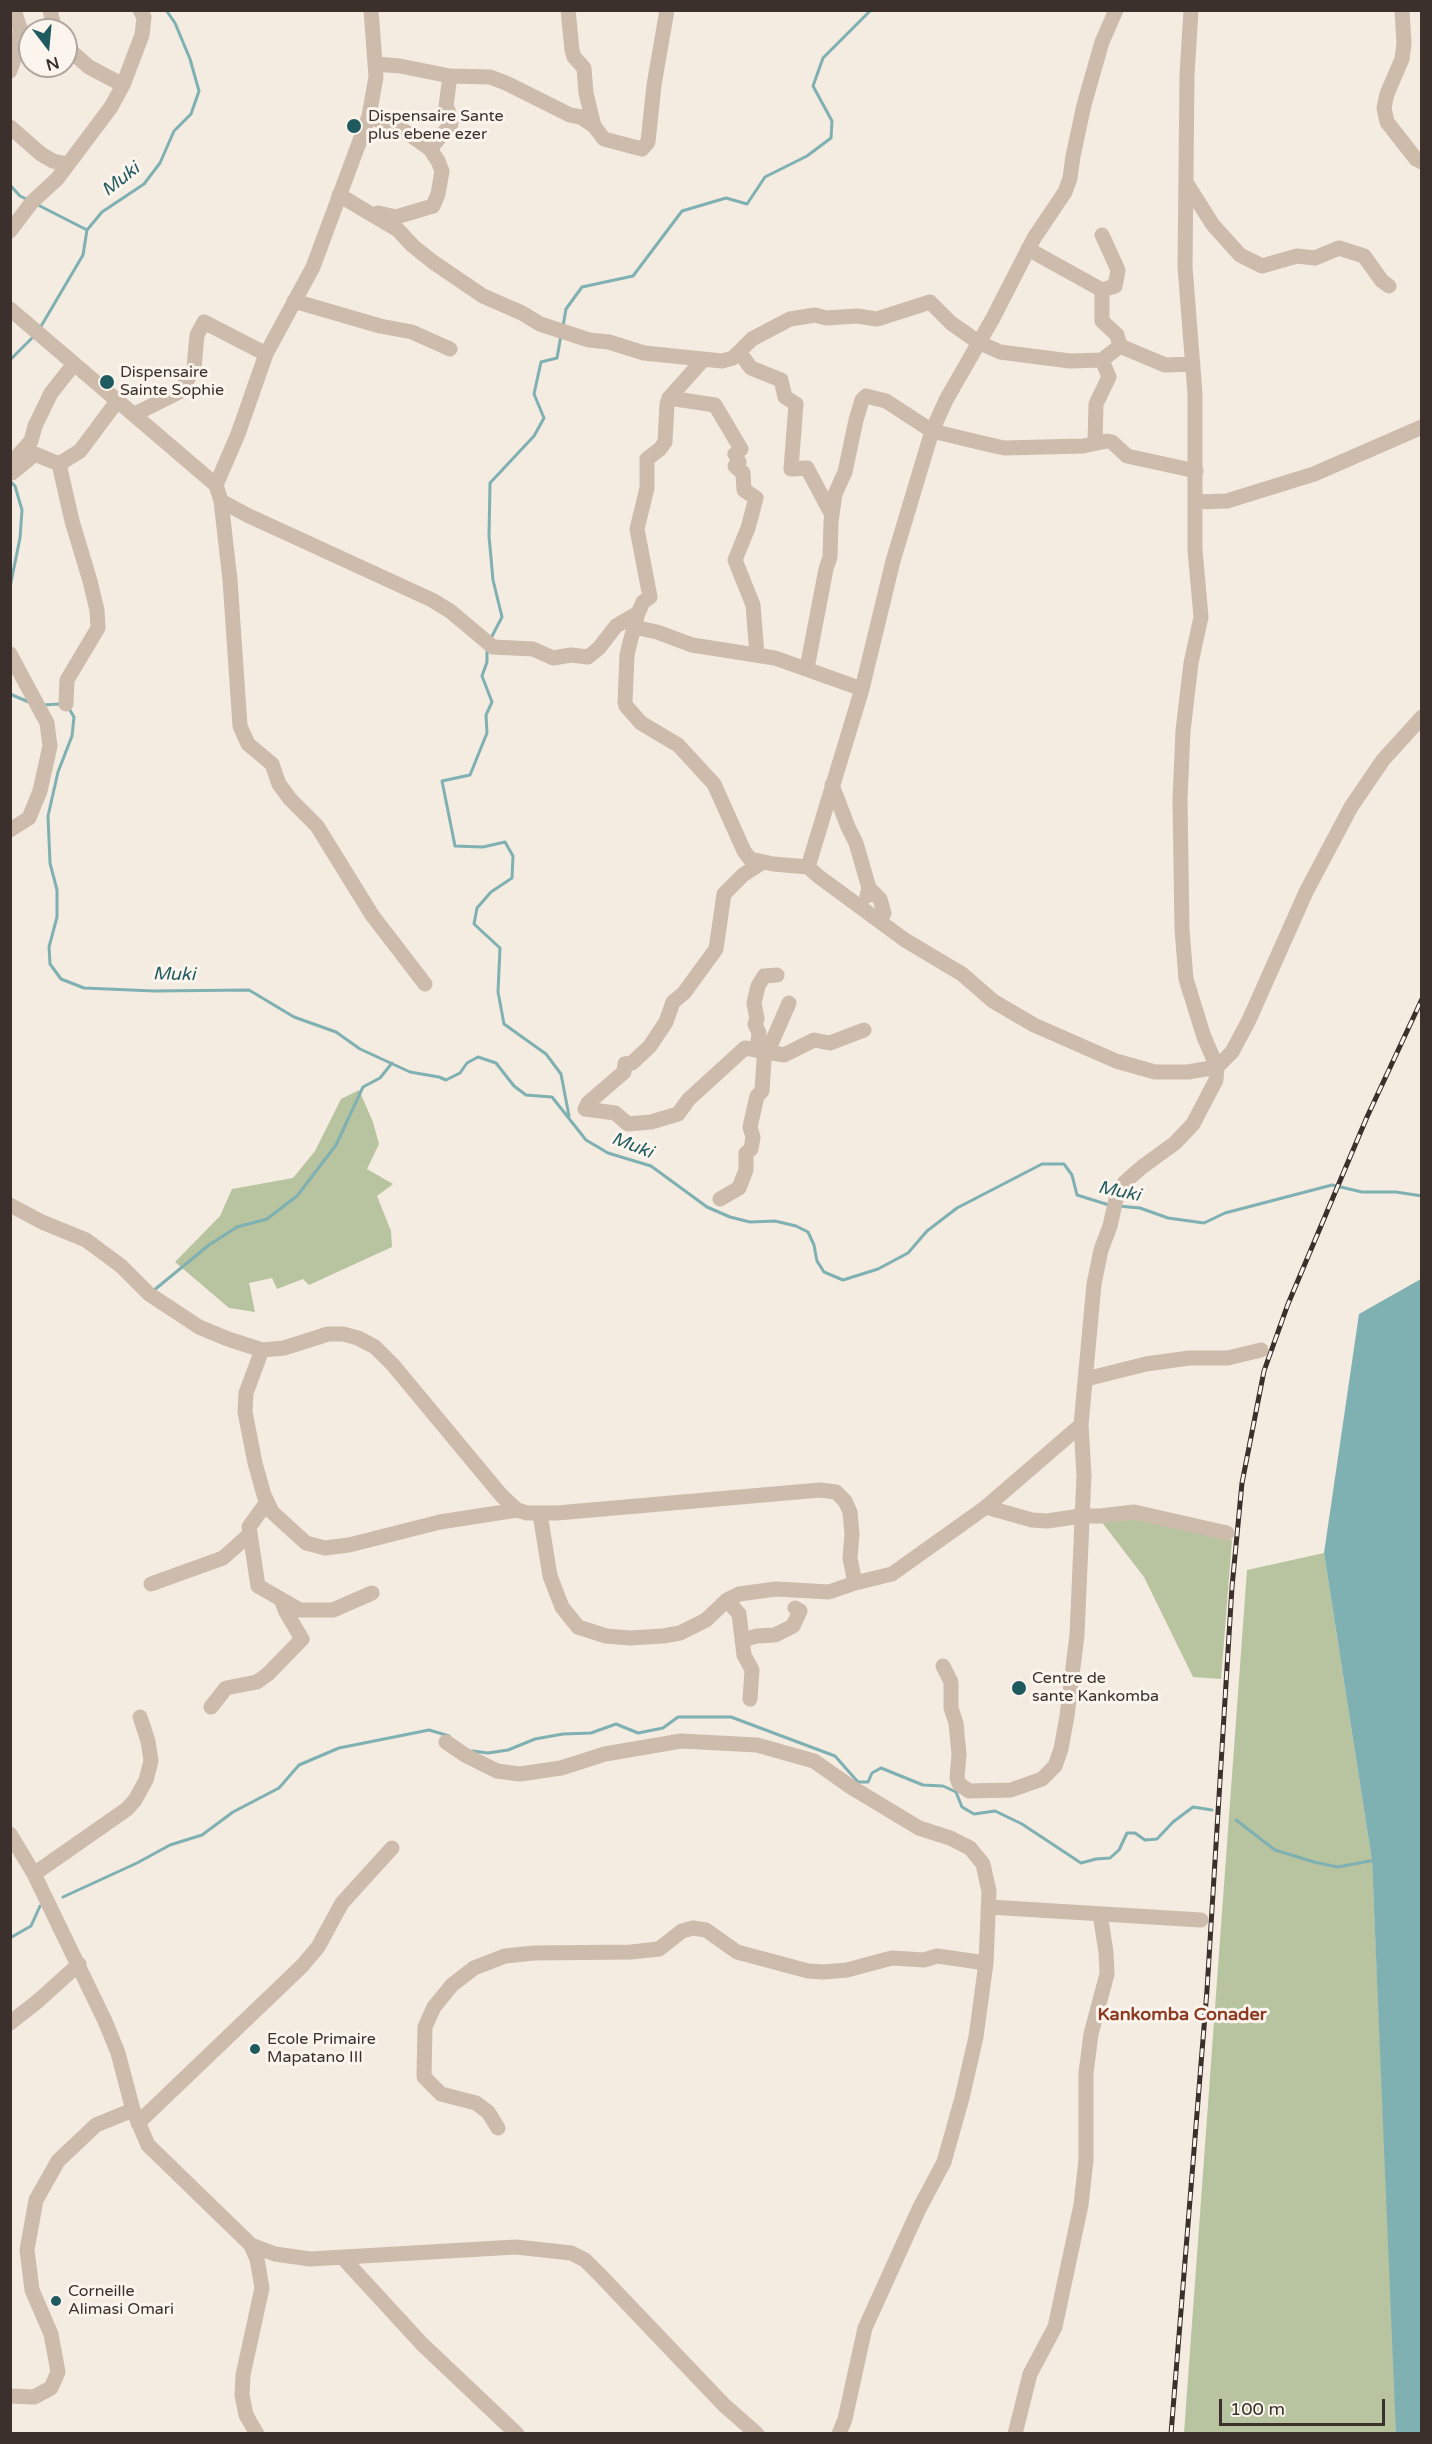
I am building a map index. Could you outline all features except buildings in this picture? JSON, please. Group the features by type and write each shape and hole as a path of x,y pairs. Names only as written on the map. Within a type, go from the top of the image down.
{"street":[{"path":"10,71 19,44 20,28 14,10"},
{"path":"10,231 32,202 57,179 98,126 123,85 142,35 144,17 140,10"},
{"path":"216,485 238,434 266,354 313,267 369,116 374,95 376,64 371,10"},
{"path":"568,10 572,50 574,57 584,68 586,93 594,126"},
{"path":"376,64 400,66 450,76 482,76 506,83 570,115 581,117 594,126 604,139 642,149 646,147 667,10"},
{"path":"808,867 862,689 893,561 932,431 946,400 1028,249 1065,192 1070,178 1084,105 1102,42 1116,10"},
{"path":"943,1666 951,1682 951,1708 956,1723 959,1754 957,1778 959,1784 969,1791 1011,1790 1042,1779 1056,1766 1067,1716 1077,1635 1084,1475 1081,1425 1094,1284 1101,1250 1117,1195 1125,1182 1174,1143 1193,1124 1216,1080 1218,1067 1204,1037 1186,979 1182,929 1180,799 1183,731 1191,663 1201,617 1195,550 1196,471 1193,364 1185,267 1187,75 1191,10"},
{"path":"1402,10 1404,44 1402,59 1387,94 1384,108 1387,122 1416,159 1422,162"},
{"path":"78,57 89,67 123,85"},
{"path":"430,149 451,124 446,106 450,76"},
{"path":"367,210 396,217 433,206 438,194 442,171 430,149 406,132 369,116"},
{"path":"10,127 41,154 53,161 67,164"},
{"path":"1187,184 1213,225 1240,255 1262,266 1297,256 1316,258 1339,248 1364,256 1382,281 1389,286"},
{"path":"339,195 367,210 407,238 413,246 433,262 483,296 522,313 540,324 589,340 609,342 644,353 722,361 740,353 752,339 790,319 815,315 826,318 857,316 877,319 930,302 945,319 978,342 1000,352 1040,358 1102,360 1120,346"},
{"path":"407,238 424,210"},
{"path":"1028,249 1102,290 1115,286 1118,270 1102,235"},
{"path":"1102,290 1102,321 1118,335 1120,346"},
{"path":"294,301 380,326 412,332 450,349"},
{"path":"10,309 216,485 221,501 231,600 240,726 248,744 272,764 279,784 290,799 317,826 372,915 425,984"},
{"path":"135,414 181,391 194,368 197,335 204,322 266,354"},
{"path":"1120,346 1165,365 1193,364"},
{"path":"740,353 751,368 781,380 785,397 796,404 791,469 807,468 832,515"},
{"path":"703,360 669,398 665,442 647,459 645,470 647,488 637,529 650,597 643,602 627,655 626,706 641,723 678,745 718,789 725,811 750,859 808,867 880,921 938,961 962,974 993,1001 1034,1025 1116,1061 1155,1072 1188,1072 1218,1067 1232,1052 1249,1020 1306,892 1351,807 1383,760 1422,717"},
{"path":"1095,443 1096,404 1109,377 1102,360"},
{"path":"12,474 33,447 35,426 51,393 74,364"},
{"path":"807,668 830,556 835,494 845,472 859,410 866,396 886,401 932,431 1004,448 1083,446 1107,441 1112,442 1126,456 1196,471"},
{"path":"669,398 715,405 741,449 735,454 738,462 735,466 743,473 744,490 756,498 748,528 735,560 753,605 757,655"},
{"path":"59,464 80,451 118,399"},
{"path":"1196,502 1227,501 1314,474 1422,427"},
{"path":"33,447 59,464 97,610 98,628 67,680 66,704"},
{"path":"221,501 432,600 450,611 493,647 533,650 554,658 588,657 599,648 616,626 636,620 692,645 776,658 862,689"},
{"path":"10,654 47,723 50,746 40,791 29,818 10,830"},
{"path":"832,785 856,843 869,888 865,910"},
{"path":"763,862 743,875 724,894 716,949 684,993 673,1002 666,1022 650,1046 632,1063 626,1064 624,1072 585,1108 615,1113 628,1124 651,1122 678,1114 689,1099 745,1048 784,1055 814,1040 830,1043 864,1030"},
{"path":"869,888 880,899 884,913 880,921"},
{"path":"720,1199 739,1188 746,1170 746,1153 752,1149 753,1137 750,1127 757,1096 762,1091 762,1051 755,1024 757,1019 754,1003 758,986 765,976 777,975"},
{"path":"762,1051 782,1023 789,1003"},
{"path":"10,1205 42,1222 86,1240 101,1250 149,1294 199,1327 228,1339 262,1350 284,1348 328,1334 343,1334 358,1338 375,1347 400,1373 501,1495 517,1510"},
{"path":"262,1350 246,1393 245,1412 255,1463 272,1512 306,1543 325,1548 376,1539 441,1522 517,1510 540,1514 820,1490 836,1492 845,1501 850,1512 852,1534 850,1558 855,1583"},
{"path":"1086,1379 1146,1364 1180,1359 1228,1358 1262,1350"},
{"path":"540,1514 550,1576 562,1607 578,1627 606,1636 630,1638 663,1636 680,1633 706,1620 727,1600 739,1594 776,1589 829,1592 892,1574 986,1507 1081,1425"},
{"path":"267,1502 249,1527 258,1586 300,1610 333,1610 372,1593"},
{"path":"986,1507 1032,1520 1047,1521 1134,1512 1227,1533"},
{"path":"151,1584 223,1558 250,1534"},
{"path":"211,1707 226,1688 257,1682 268,1674 302,1639 281,1599"},
{"path":"727,1600 739,1614 744,1655 752,1670 750,1699"},
{"path":"742,1640 775,1635 794,1626 800,1611 795,1608"},
{"path":"34,1874 127,1809 135,1800 146,1780 151,1761 148,1741 140,1717"},
{"path":"446,1742 465,1755 497,1771 520,1774 561,1768 605,1754 681,1741 757,1745 814,1761 851,1787 919,1828 950,1838 970,1848 983,1864 989,1891 989,1907 986,1963 976,2037 944,2162 919,2209 865,2328 845,2419 839,2433"},
{"path":"10,1834 34,1874 79,1964 118,2053 136,2116 154,2152 251,2245 257,2259 262,2288 243,2374 242,2395 246,2415 257,2433"},
{"path":"10,2396 34,2397 51,2388 58,2372 51,2334 32,2290 27,2250 36,2200 58,2161 96,2125 136,2116 168,2097 302,1966 318,1947 342,1903 392,1848"},
{"path":"989,1907 1201,1920"},
{"path":"1015,2433 1030,2374 1055,2327 1081,2205 1086,2160 1086,2073 1091,2034 1107,1974 1100,1914"},
{"path":"498,2128 488,2112 476,2103 441,2094 424,2077 425,2027 434,2007 452,1985 474,1968 506,1956 659,1949 682,1931 693,1928 706,1930 737,1952 808,1971 847,1970 892,1958 924,1960 937,1956 986,1963"},
{"path":"10,2023 79,1964"},
{"path":"251,2245 310,2259 516,2247 571,2253 585,2260 602,2276 724,2405 756,2433"},
{"path":"342,2258 422,2344 517,2433"}],"green space":[{"path":"359,1090 373,1122 379,1144 367,1169 393,1184 377,1196 391,1231 392,1247 309,1285 303,1279 277,1289 272,1278 249,1283 255,1312 229,1308 175,1262 220,1216 232,1189 293,1178 315,1151 341,1099"},
{"path":"1141,1517 1232,1540 1221,1679 1193,1677 1144,1577 1101,1521"},
{"path":"1324,1553 1372,1861 1396,2434 1184,2433 1247,1570"}],"water":[{"path":"1421,1279 1422,2433 1396,2434 1372,1861 1324,1553 1359,1314"}],"waterway":[{"name":"Muki","path":"40,328 83,255 87,230 102,212 144,184 160,163 174,131 191,114 199,91 190,59 175,23 166,10"},
{"path":"563,326 566,309 582,287 633,276 682,211 726,198 747,204 765,177 807,156 831,138 832,121 813,86 823,58 871,10"},
{"path":"10,185 26,199"},
{"path":"38,205 87,230"},
{"path":"490,640 502,617 493,580 489,536 490,483 534,436 544,418 534,394 541,362 557,358 561,335"},
{"name":"Muki","path":"10,360 34,336"},
{"name":"Muki","path":"10,481 15,486 22,510 20,538 10,587"},
{"path":"487,649 487,662 482,676 492,702 486,715 487,733 470,775 442,781 455,846 483,847 505,842 513,856 512,878 491,892 477,908 474,924 500,948 498,992 504,1024 546,1054 561,1074 569,1116"},
{"name":"Muki","path":"10,694 31,703"},
{"name":"Muki","path":"43,705 60,704"},
{"name":"Muki","path":"68,707 74,717 72,736 58,772 48,816 50,863 57,890 57,917 49,947 50,964 61,979 84,988 154,991 249,990 294,1017 336,1032 360,1049 410,1072 446,1080 460,1073 467,1063 478,1057 496,1063 514,1086 526,1095 552,1097 586,1140 608,1153 651,1166 707,1207 730,1217 750,1222 775,1221 796,1226 808,1232 814,1245 817,1261 824,1272 843,1280 878,1269 908,1253 927,1231 957,1208 1042,1164 1064,1164 1072,1175 1077,1195 1109,1205"},
{"path":"153,1291 209,1245 237,1227 267,1219 297,1196 336,1145 363,1087 380,1078 392,1063"},
{"name":"Muki","path":"1118,1206 1140,1208 1168,1218 1204,1223 1225,1213 1332,1185 1362,1192 1396,1192 1422,1196"},
{"path":"472,1751 488,1753 508,1750 535,1739 563,1734 591,1733 616,1724 638,1733 663,1728 678,1717 731,1717 835,1756 858,1782 868,1782 872,1773 881,1768 923,1785 943,1786 956,1792 962,1807 974,1814 995,1811 1022,1824 1081,1863 1110,1858 1119,1850 1127,1833 1135,1833 1145,1840 1157,1839 1173,1822 1193,1807 1212,1810"},
{"path":"63,1897 170,1845 202,1835 233,1812 279,1788 299,1765 339,1748 429,1730 449,1736"},
{"path":"1236,1820 1275,1850 1314,1862 1338,1867 1375,1860"},
{"path":"10,1938 31,1926 40,1906"}],"railway":[{"path":"1171,2434 1207,1990 1232,1587 1242,1483 1264,1371 1288,1304 1367,1117 1422,999"}],"place":[{"name":"Dispensaire Sante plus ebene ezer","path":"354,126"},
{"name":"Dispensaire Sainte Sophie","path":"107,382"},
{"name":"Centre de sante Kankomba","path":"1019,1688"},
{"name":"Ecole Primaire Mapatano III","path":"255,2049"},
{"name":"Corneille Alimasi Omari","path":"56,2301"}],"district":[{"name":"Kankomba Conader","path":"1182,2015"}]}
